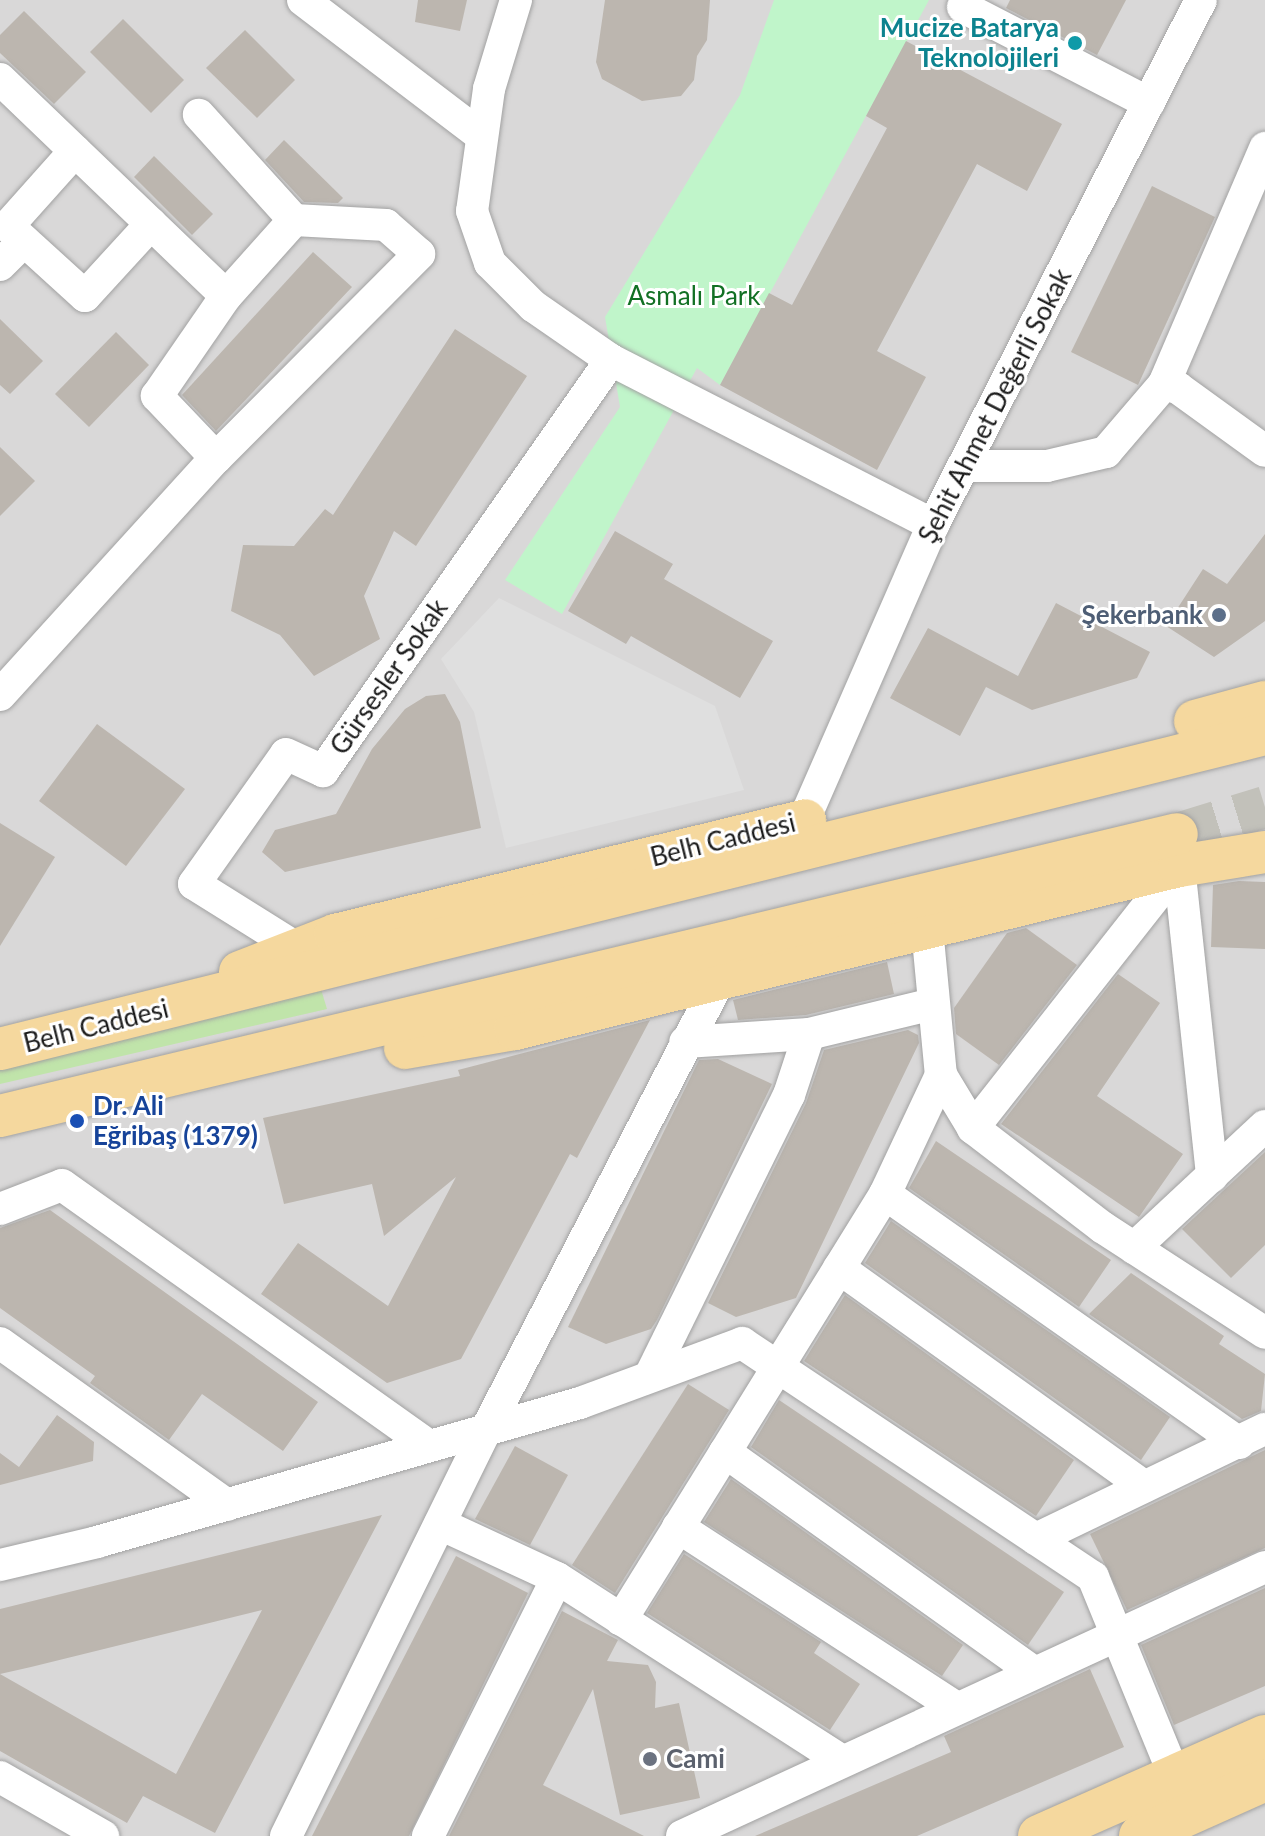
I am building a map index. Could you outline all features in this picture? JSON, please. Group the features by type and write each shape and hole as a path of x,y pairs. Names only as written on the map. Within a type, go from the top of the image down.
{"main road":[{"name":"Belh Caddesi","path":"192,1002 251,966 295,947 1265,702"},
{"name":"Belh Caddesi","path":"0,1049 439,943 1265,734"},
{"path":"264,1057 358,1053 469,1038 927,928 1178,850"},
{"path":"0,1116 1178,850 1265,852"},
{"path":"1039,1836 1265,1736"},
{"path":"1140,1836 1265,1780"}],"street":[{"path":"303,0 480,135"},
{"path":"516,0 480,135 472,211 490,263 533,306 611,360 933,525"},
{"name":"Şehit Ahmet Değerli Sokak","path":"804,820 933,525 1201,0"},
{"path":"963,7 1149,103"},
{"path":"0,79 226,296"},
{"path":"0,695 216,458 419,254 386,225 294,220 199,115"},
{"path":"963,466 1047,466 1106,452 1164,384 1265,148"},
{"path":"75,151 8,226 85,296 151,224"},
{"path":"216,458 157,396 226,296 294,220"},
{"path":"0,265 24,241"},
{"name":"Gürsesler Sokak","path":"295,947 194,884 286,754 323,771 611,360"},
{"path":"1164,384 1178,388 1265,451"},
{"path":"973,1128 1178,850"},
{"path":"1178,850 1212,1176"},
{"path":"927,928 941,1075 973,1128 1134,1248 1261,1323"},
{"path":"286,1836 486,1430 721,977"},
{"path":"685,1042 809,1034 933,1004"},
{"path":"651,1374 789,1095 809,1034"},
{"path":"621,1620 885,1194 941,1075"},
{"path":"1134,1248 1265,1126"},
{"path":"0,1209 62,1185 429,1446"},
{"path":"885,1194 1252,1436"},
{"path":"839,1268 1144,1486"},
{"path":"0,1343 227,1505"},
{"path":"3,1561 227,1505 580,1403 651,1374 742,1343 1093,1577 1175,1777"},
{"path":"1036,1539 1252,1436"},
{"path":"725,1452 1033,1672"},
{"path":"440,1524 557,1578 841,1760"},
{"path":"678,1527 955,1707"},
{"path":"682,1836 955,1707 1265,1567"},
{"path":"428,1836 557,1578"},
{"path":"0,1777 103,1836"}],"shaded area":[{"path":"0,0 1265,0 1265,1836 0,1836"},
{"path":"499,598 715,706 744,790 506,848 474,712 441,659"}],"green space":[{"name":"Asmalı Park","path":"774,0 929,0 720,385 697,368 562,614 505,580 620,407 605,317 740,95"},
{"path":"320,986 327,1009 0,1084 0,1066"}],"building":[{"path":"418,0 467,0 460,31 415,22"},
{"path":"605,0 710,0 707,40 697,56 694,80 681,96 642,101 602,79 596,62"},
{"name":"Mucize Batarya Teknolojileri","path":"1010,0 1126,0 1097,55 1006,8"},
{"path":"24,11 86,72 54,104 0,53 0,35"},
{"path":"123,19 184,80 151,113 90,52"},
{"path":"245,30 295,80 257,118 206,68"},
{"path":"906,41 1062,124 1027,191 977,164 917,276 877,351 926,377 877,470 720,385 769,293 792,305 887,128 866,116"},
{"path":"284,140 343,198 338,203 304,202 265,160"},
{"path":"154,156 213,214 192,235 134,177"},
{"path":"1152,186 1215,217 1138,385 1071,352"},
{"path":"313,252 352,287 216,431 182,395"},
{"path":"0,319 43,361 10,394 0,385"},
{"path":"455,329 527,376 416,546 394,531 364,596 380,639 314,676 280,635 231,611 243,545 294,546 325,509 333,515"},
{"path":"116,332 149,365 89,427 55,394"},
{"path":"0,447 35,481 0,516"},
{"path":"615,531 673,564 664,579 773,641 740,698 631,636 626,644 568,611"},
{"name":"Şekerbank","path":"1265,534 1265,621 1214,657 1166,626 1203,569 1227,584"},
{"path":"1056,603 1150,652 1137,678 1032,710 986,687 960,736 890,698 928,628 1018,676"},
{"path":"445,694 460,722 481,828 285,872 262,852 275,830 336,814 372,749 405,709 426,696"},
{"path":"97,724 185,789 126,866 39,801"},
{"path":"0,823 55,857 0,946"},
{"path":"1239,881 1265,882 1265,949 1211,947 1213,885"},
{"path":"1026,928 1077,965 999,1065 956,1034 954,1008 1007,933"},
{"path":"887,962 894,994 806,1015 738,1020 733,1000"},
{"path":"1118,974 1160,1003 1097,1096 1183,1154 1139,1217 1001,1124"},
{"path":"650,1020 577,1158 570,1154 461,1359 387,1383 261,1294 298,1243 388,1306 456,1177 384,1236 372,1184 284,1204 263,1118 460,1076 458,1070"},
{"path":"908,1030 918,1035 919,1043 796,1298 736,1317 708,1303 806,1103 824,1050"},
{"path":"718,1059 772,1084 657,1320 651,1329 606,1344 568,1327 699,1060"},
{"path":"936,1141 1111,1260 1079,1307 909,1188"},
{"path":"1265,1152 1265,1245 1231,1278 1182,1229"},
{"path":"50,1210 318,1402 283,1451 202,1394 169,1440 90,1383 95,1376 0,1308 0,1228"},
{"path":"891,1221 1170,1417 1141,1460 865,1263"},
{"path":"1131,1273 1224,1336 1219,1344 1265,1374 1261,1411 1242,1419 1089,1314"},
{"path":"845,1295 1074,1460 1036,1516 804,1361"},
{"path":"688,1384 729,1410 615,1593 572,1565"},
{"path":"779,1400 1064,1592 1028,1645 751,1447"},
{"path":"57,1415 94,1442 93,1461 0,1485 0,1453 19,1467"},
{"path":"515,1446 568,1475 530,1545 475,1519"},
{"path":"1265,1450 1265,1548 1127,1610 1090,1534"},
{"path":"731,1479 963,1645 942,1676 704,1522"},
{"path":"382,1515 215,1833 143,1796 127,1823 0,1751 0,1674 0,1609","holes":["262,1610 176,1774 0,1674"]},
{"path":"684,1554 821,1642 814,1653 860,1684 830,1730 647,1613"},
{"path":"456,1556 528,1593 409,1836 312,1836"},
{"path":"1265,1588 1265,1686 1174,1725 1141,1645"},
{"path":"562,1611 618,1640 607,1661 648,1665 656,1682 655,1708 679,1703 700,1798 620,1815 593,1689 543,1785 644,1836 449,1836"},
{"path":"1090,1669 1124,1747 917,1836 755,1836 951,1752 944,1736"}],"tunnel":[{"path":"1177,834 1265,807"}],"place":[{"name":"Mucize Batarya Teknolojileri","path":"1075,43"},
{"name":"Şekerbank","path":"1219,615"},
{"name":"Dr. Ali Eğribaş (1379)","path":"77,1121"},
{"name":"Cami","path":"650,1759"}]}
